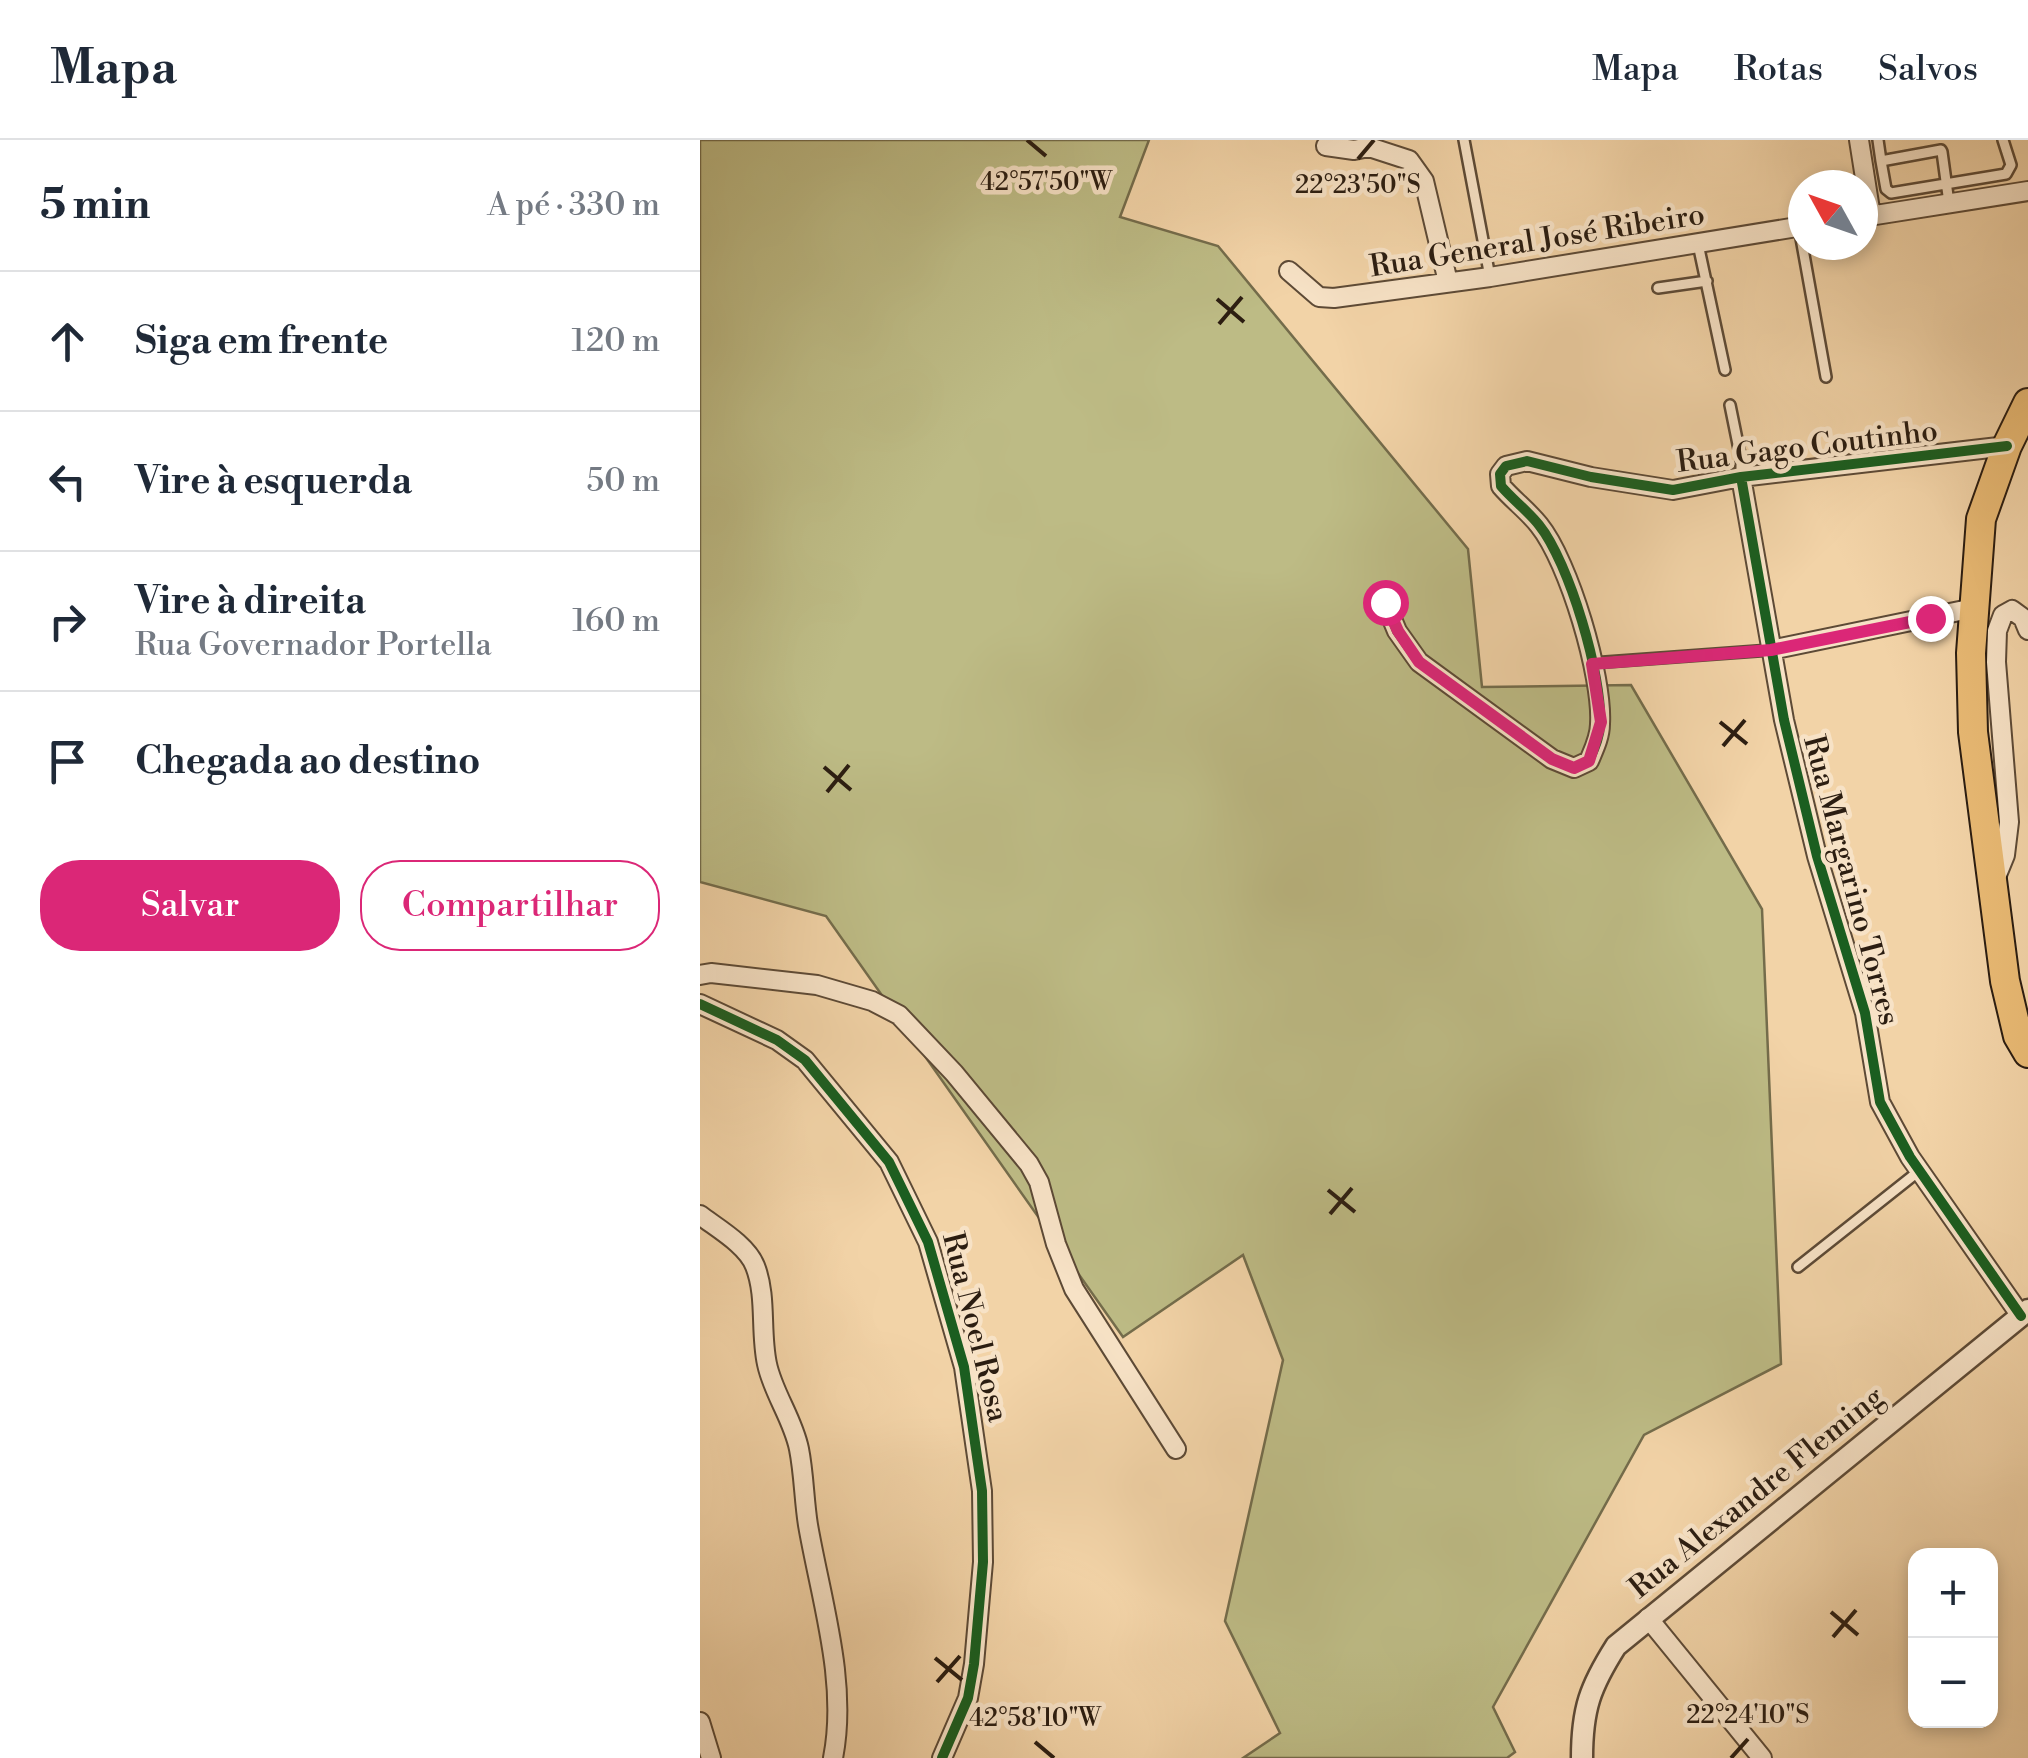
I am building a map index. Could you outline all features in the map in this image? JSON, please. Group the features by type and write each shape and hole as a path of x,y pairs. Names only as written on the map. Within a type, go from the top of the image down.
{"main road":[{"path":"2028,403 1981,519 1971,694 1992,887 2012,1016 2028,1053"}],"street":[{"path":"1859,140 1862,170"},
{"path":"1326,146 1354,150 1370,147 1409,160 1424,180 1448,282"},
{"path":"1878,215 2028,191"},
{"name":"Rua General José Ribeiro","path":"1289,271 1319,297 1334,298 1788,228"},
{"name":"Rua Gago Coutinho","path":"1592,664 1581,618 1556,554 1540,526 1500,486 1500,474 1506,466 1527,461 1591,478 1661,490 2008,446"},
{"name":"Rua Margarino Torres","path":"1741,477 1784,720 1818,856 1865,1012 1880,1102 1919,1171 2024,1313"},
{"path":"1385,602 1419,662 1552,759 1574,768 1589,761 1601,722 1592,664"},
{"path":"1771,650 1974,608"},
{"path":"1992,887 2005,855 2009,822 1997,684 1997,630 2002,615 2012,610 2023,618 2028,630"},
{"path":"700,974 817,984 872,1001 899,1015 954,1073 1029,1164 1039,1182 1056,1244 1074,1289 1176,1449"},
{"name":"Rua Noel Rosa","path":"700,1004 776,1040 805,1060 890,1162 928,1242 964,1367 982,1492 983,1562 974,1664 968,1698 942,1758"},
{"path":"700,1214 746,1252 757,1270 763,1347 768,1372 800,1451 807,1521 832,1650 837,1736 833,1758"},
{"name":"Rua Alexandre Fleming","path":"1582,1758 1582,1728 1590,1689 1616,1646 2024,1313"},
{"path":"1648,1618 1762,1758"},
{"path":"700,1722 711,1758"}],"lane":[{"path":"1464,140 1490,277"},
{"path":"1878,140 1886,189 1891,193 2006,174 2011,166 2002,140"},
{"path":"1881,161 1939,149 1949,204"},
{"path":"1698,244 1725,370"},
{"path":"1807,260 1826,377"},
{"path":"1658,288 1707,280"},
{"path":"1730,406 1741,477"},
{"path":"1592,664 1771,650"},
{"path":"1798,1267 1919,1171"}],"shaded area":[{"path":"700,140 1149,140 1120,217 1218,246 1468,549 1482,687 1631,685 1762,909 1781,1364 1644,1435 1493,1707 1515,1752 1507,1758 1243,1758 1280,1733 1225,1621 1283,1360 1243,1255 1123,1337 826,916 700,882"}],"cycle path":[{"path":"1385,602 1397,631 1419,662 1552,759 1574,768 1589,761 1600,729 1590,650 1572,592 1550,542 1535,520 1501,486 1500,474 1506,466 1527,461 1591,477 1673,490 1741,477 2007,446"},
{"path":"1741,477 1784,720 1817,856 1865,1013 1880,1102 1910,1157 2021,1316"},
{"path":"700,1004 777,1040 805,1060 889,1162 928,1242 964,1367 982,1491 983,1562 974,1664 968,1698 942,1758"}],"route":[{"path":"1385,602 1419,662 1552,759 1574,768 1589,761 1601,722 1592,664 1771,650 1930,618"}]}
